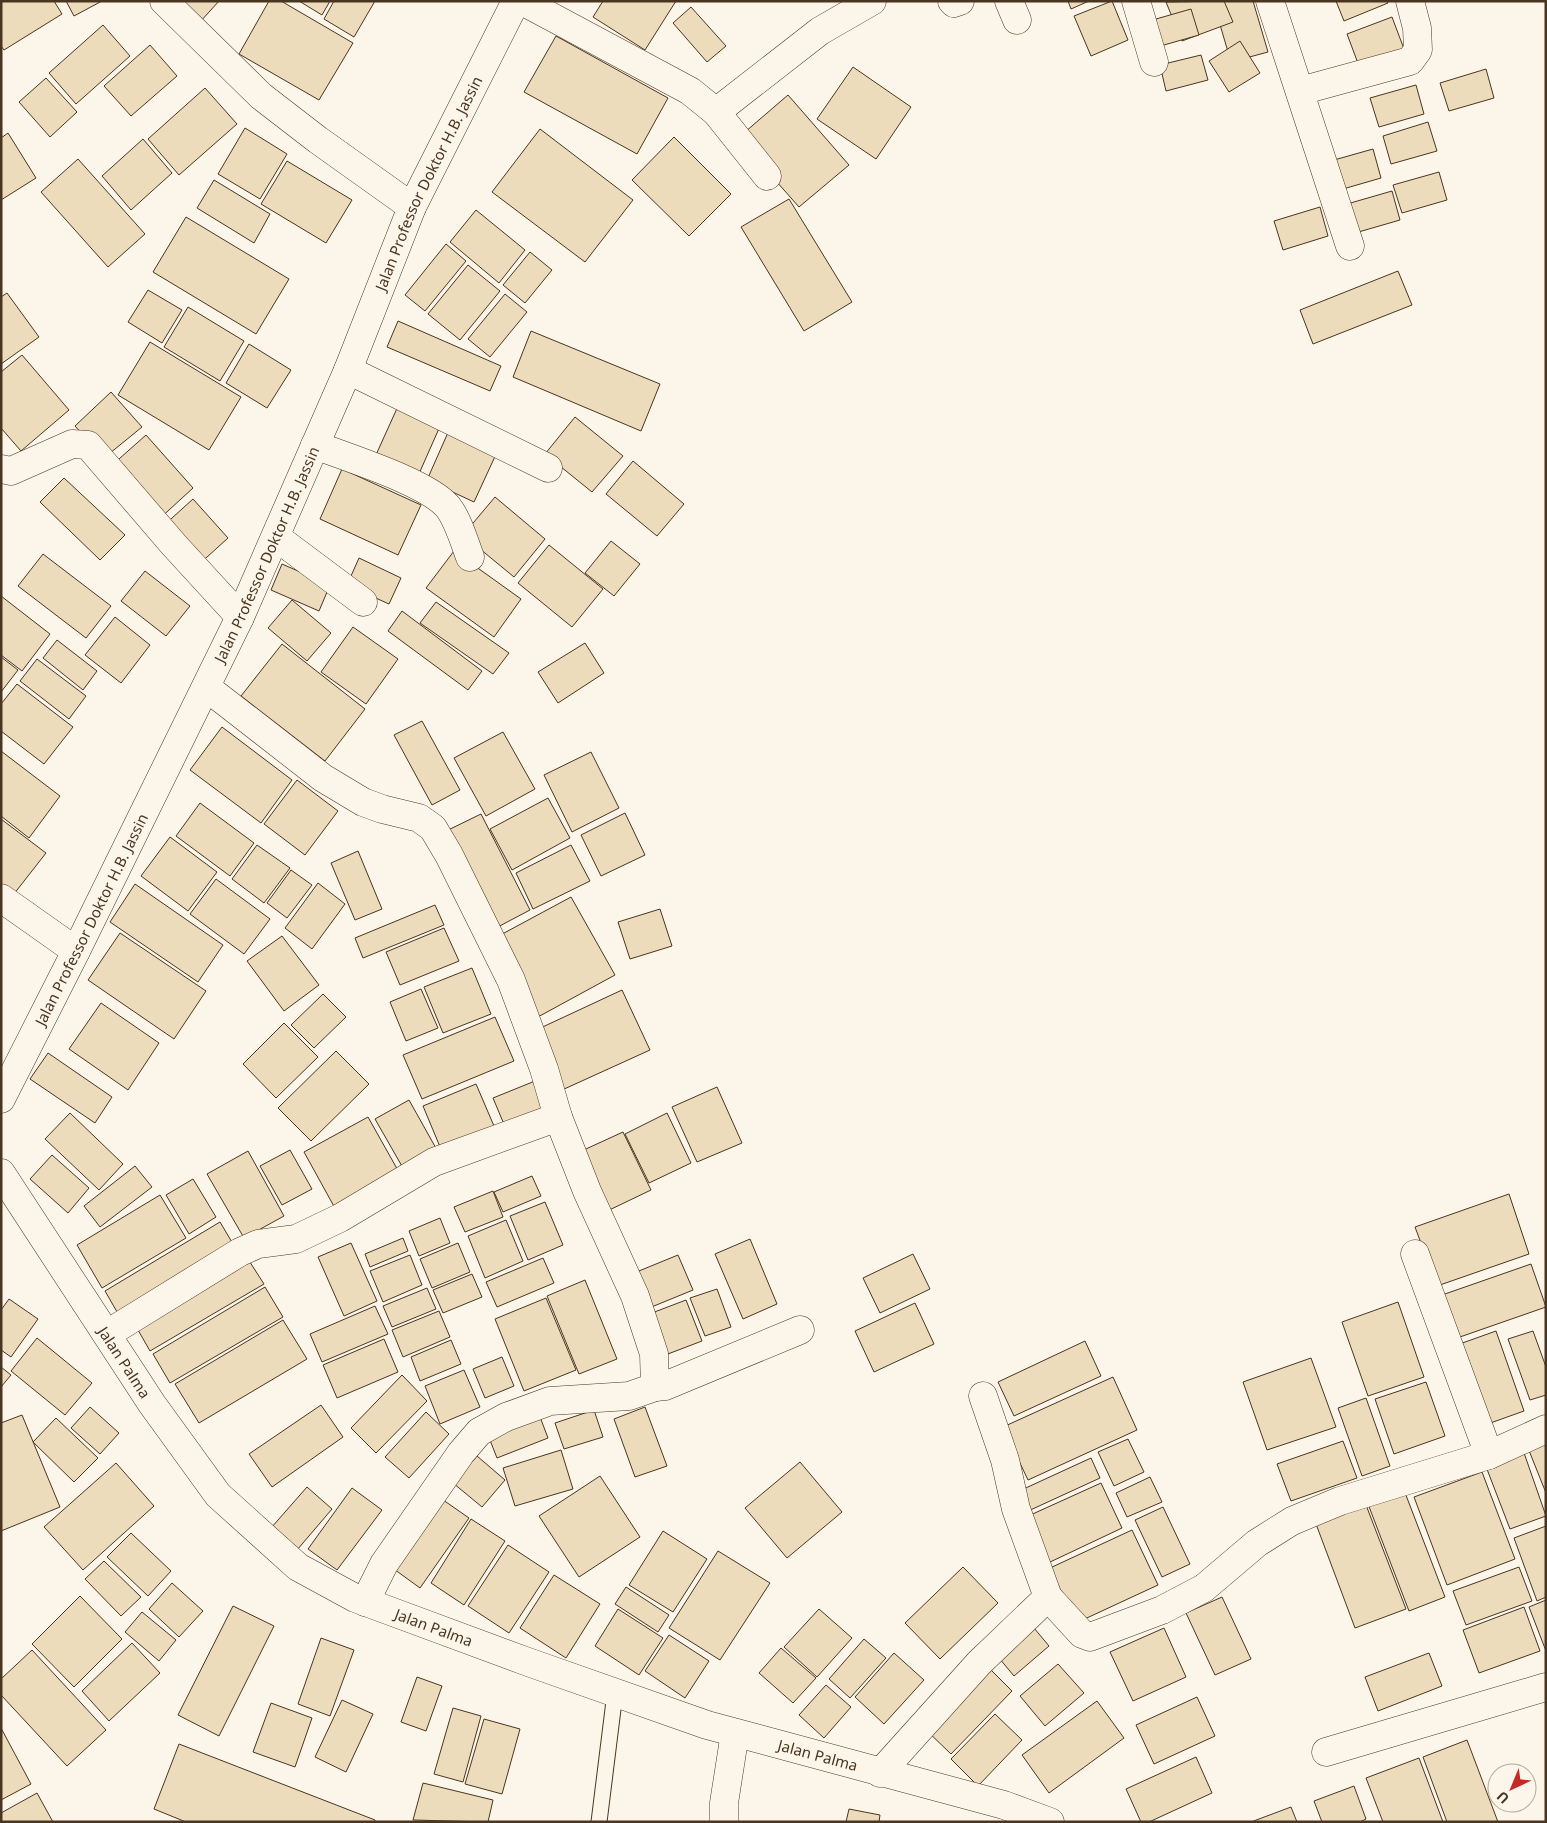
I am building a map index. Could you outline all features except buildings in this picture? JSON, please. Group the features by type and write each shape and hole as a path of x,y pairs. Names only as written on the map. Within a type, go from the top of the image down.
{"main road":[{"path":"164,1 261,96 318,140 412,207"},
{"name":"Jalan Professor Doktor H.B. Jassin","path":"1,1100 76,952 240,617 348,370 412,207 516,1"},
{"path":"522,1 690,91 716,112 767,176"},
{"path":"716,112 820,31 872,1"},
{"path":"952,1 954,4 960,1"},
{"path":"1136,1 1154,62"},
{"path":"1270,1 1350,246"},
{"path":"1300,91 1410,61 1418,50 1417,28 1410,1"},
{"path":"348,370 548,468"},
{"path":"1,469 12,471 72,444 88,446 174,546 240,617"},
{"path":"315,445 421,487 441,499 450,509 470,557"},
{"path":"276,537 363,602"},
{"path":"206,688 323,778 363,802 419,818 433,828 449,855 511,980 544,1069 558,1117 587,1191 635,1296 654,1354 655,1387"},
{"path":"1,898 76,952"},
{"path":"107,1334 240,1252 258,1244 296,1239 340,1218 434,1162 558,1117"},
{"name":"Jalan Palma","path":"1,1173 152,1404 218,1495 298,1567 365,1602 615,1693 735,1733 1004,1804 1050,1822"},
{"path":"1415,1254 1489,1455"},
{"path":"365,1602 384,1564 461,1453 479,1432 506,1417 550,1401 629,1396 655,1387 665,1386 800,1330"},
{"path":"983,1396 1005,1460 1016,1509 1048,1597 1082,1634 1090,1637 1162,1610 1204,1588 1257,1543 1292,1521 1340,1501 1489,1455 1546,1430"},
{"path":"880,1772 979,1663 1048,1597"},
{"path":"1326,1752 1546,1687"},
{"path":"724,1822 724,1803 735,1733"}],"lane":[{"path":"599,1822 615,1693"}]}
